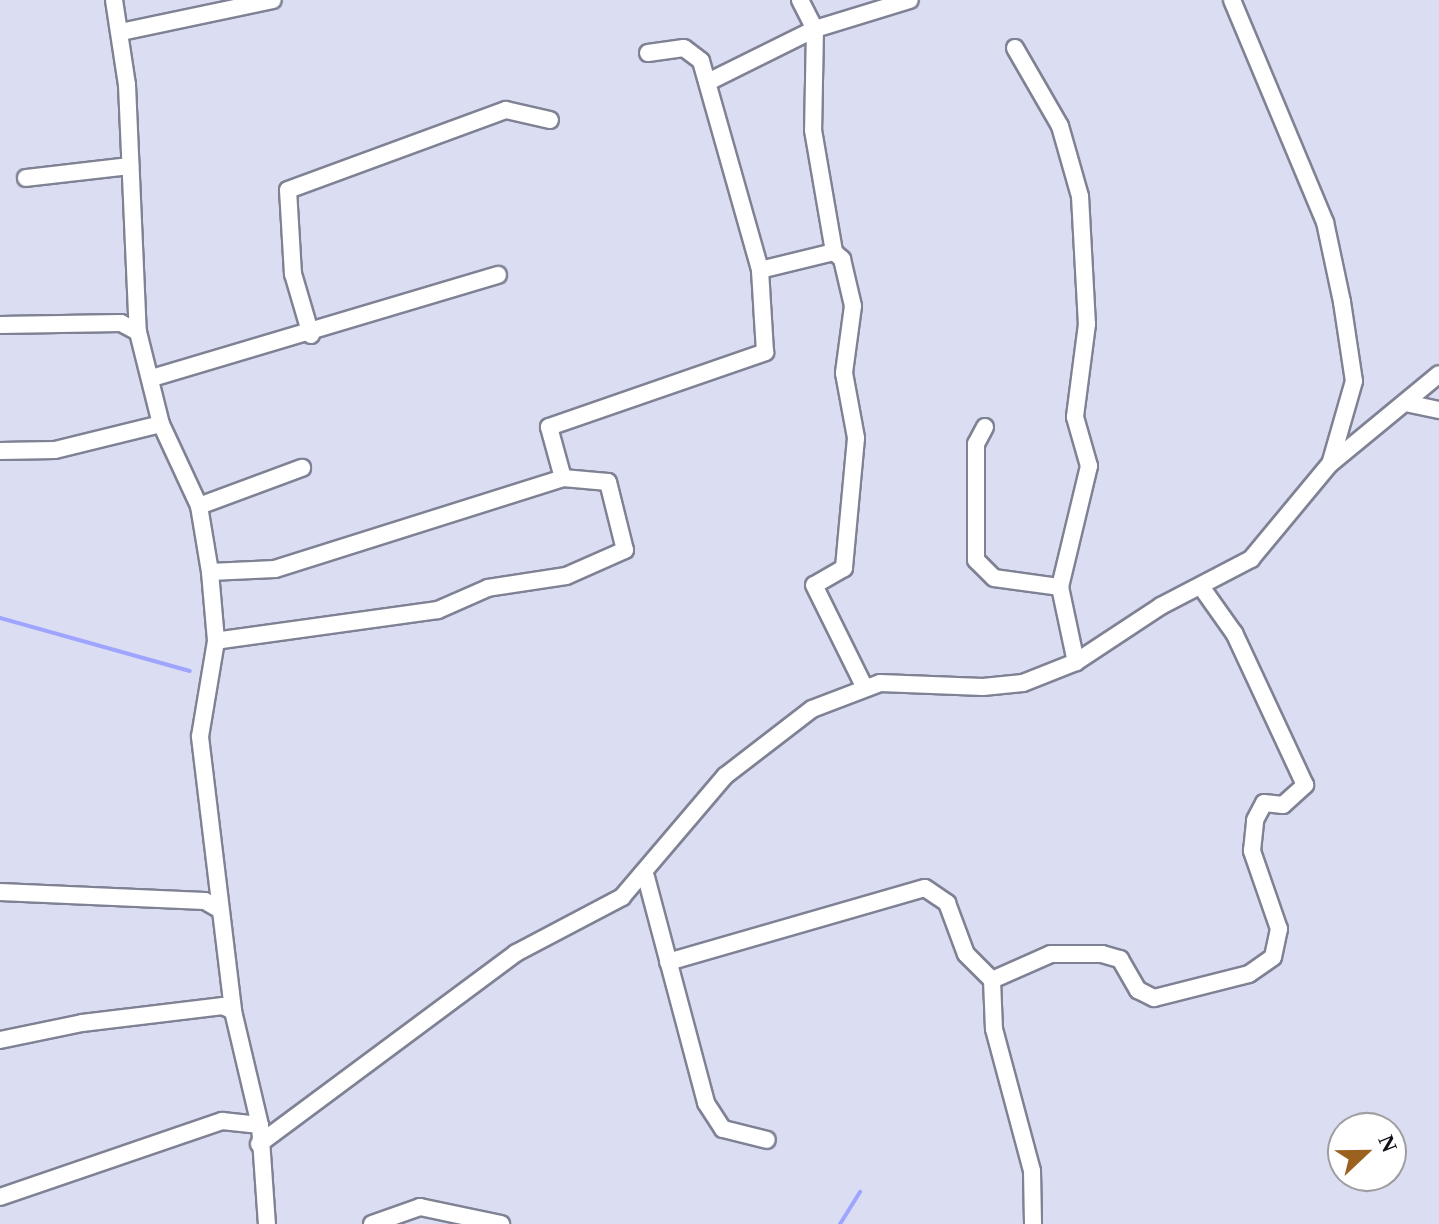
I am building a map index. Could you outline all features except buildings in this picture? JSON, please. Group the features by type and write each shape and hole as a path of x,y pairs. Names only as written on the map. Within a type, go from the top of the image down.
{"street":[{"path":"114,0 121,32 138,332 152,378 161,424 199,506 210,572 216,641 200,737 233,1011 260,1125 267,1224"},
{"path":"121,32 273,0"},
{"path":"800,0 815,29 813,130 834,252 853,306 844,373 856,438 844,568 814,585 864,686"},
{"path":"708,82 815,29 910,0"},
{"path":"1232,0 1325,222 1342,302 1354,381 1330,464"},
{"path":"563,478 549,427 765,352 760,270 701,61 684,48 648,53"},
{"path":"1015,48 1060,126 1080,196 1087,324 1075,417 1089,466 1060,587 1076,662"},
{"path":"311,335 293,274 288,190 506,110 550,120"},
{"path":"26,178 130,166"},
{"path":"760,270 834,252"},
{"path":"152,378 311,335 498,275"},
{"path":"0,325 121,323 138,332"},
{"path":"259,1144 516,953 646,877 725,776 812,709 864,686 916,680 983,687 1023,683 1076,662 1161,606 1202,588 1251,559 1330,464 1439,374"},
{"path":"1406,403 1439,410"},
{"path":"0,451 55,450 161,424"},
{"path":"985,427 976,444 976,560 994,578 1060,587"},
{"path":"199,506 302,468"},
{"path":"210,572 275,569 563,478 608,482 625,550 566,576 488,588 438,610 216,641"},
{"path":"992,980 1051,954 1102,954 1120,959 1138,990 1154,998 1249,974 1273,957 1279,929 1252,851 1255,820 1264,803 1283,805 1305,785 1234,633 1202,588"},
{"path":"646,877 706,1103 723,1129 767,1140"},
{"path":"668,962 925,888 947,903 966,954 992,980 994,1029 1032,1171 1033,1224"},
{"path":"0,892 205,901 219,909"},
{"path":"0,1040 82,1023 223,1006 233,1011"},
{"path":"0,1197 222,1121 260,1125"},
{"path":"372,1224 420,1207 501,1224"}],"waterway":[{"path":"0,618 190,671"},
{"path":"840,1224 860,1192"}]}
